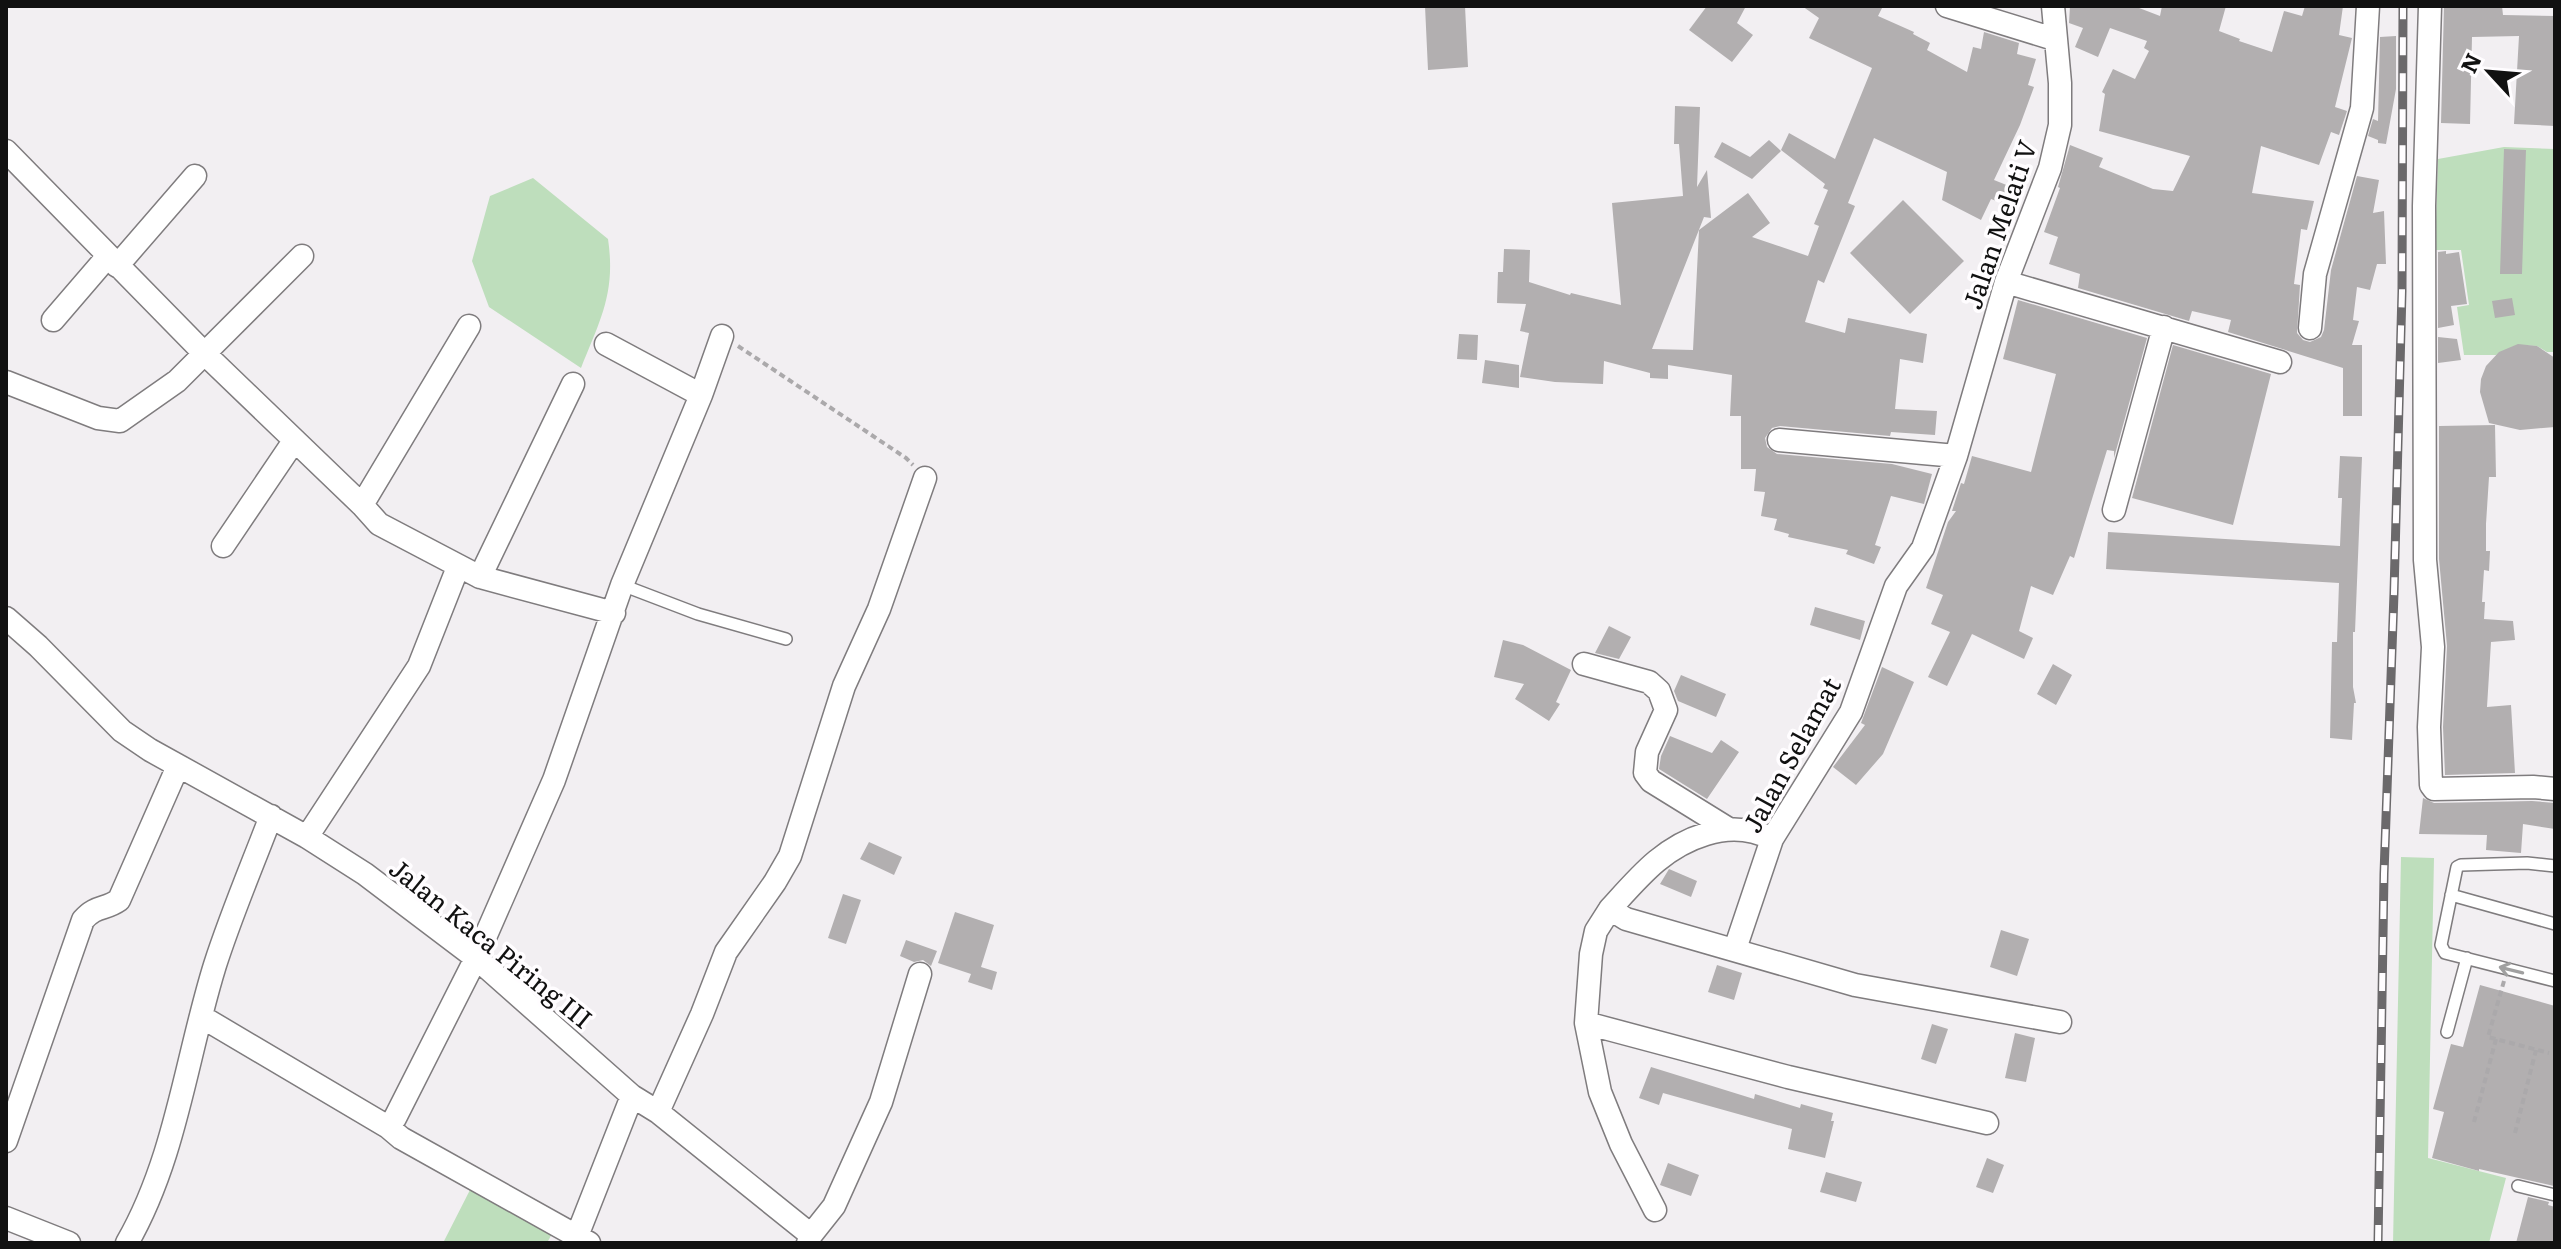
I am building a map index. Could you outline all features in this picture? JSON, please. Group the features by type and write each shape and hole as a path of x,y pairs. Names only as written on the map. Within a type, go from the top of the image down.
{"street":[{"path":"1947,6 2054,39"},
{"name":"Jalan Melati V","path":"1956,456 2006,282 2050,168 2060,125 2060,83 2053,6"},
{"path":"2310,328 2315,274 2362,108 2368,6"},
{"path":"2430,6 2425,159 2424,437 2425,560 2433,647 2429,727 2431,785 2434,789 2555,789"},
{"path":"6,151 112,261 379,524 480,577 614,613"},
{"path":"53,320 195,176"},
{"path":"6,382 98,418 120,421 177,381 302,256"},
{"path":"2006,282 2280,362"},
{"path":"362,505 469,326"},
{"path":"2114,510 2164,327"},
{"path":"388,1127 476,958 554,780 622,585 701,395 722,336"},
{"path":"606,344 701,395"},
{"path":"480,577 573,384"},
{"path":"1779,440 1956,456"},
{"path":"223,546 294,441"},
{"name":"Jalan Selamat","path":"1735,949 1772,839 1851,712 1896,586 1923,548 1956,456"},
{"path":"658,1112 726,952 790,856 844,686 879,609 925,478"},
{"path":"307,837 419,666 458,567"},
{"name":"Jalan Kaca Piring III","path":"6,618 122,731 178,766 307,837 365,874 476,958 632,1096 658,1112 809,1239"},
{"path":"1584,664 1649,682 1659,691 1666,710 1647,752 1645,773 1651,781 1727,828 1762,834 1772,839"},
{"path":"6,1141 83,920 91,911 119,900 178,766"},
{"path":"127,1243 142,1217 176,1118 215,965 271,816"},
{"path":"1655,1210 1621,1144 1600,1092 1586,1023 1591,954 1596,931 1610,909 1645,870 1685,840 1727,828"},
{"path":"1610,909 1626,919 1855,985 2060,1022"},
{"path":"809,1239 834,1206 881,1102 920,974"},
{"path":"202,1017 388,1127 401,1138 583,1240 632,1096"},
{"path":"1586,1023 1788,1077 1987,1123"},
{"path":"6,1218 69,1243"}],"lane":[{"path":"622,585 698,614 786,639"},
{"path":"2555,866 2527,863 2461,865 2455,871 2442,950 2555,981"},
{"path":"2451,895 2555,924"},
{"path":"2447,1032 2467,958"},
{"path":"2518,1186 2555,1195"}],"path":[{"path":"722,336 906,458 925,478"},
{"path":"2508,969 2488,1037 2549,1053"},
{"path":"2474,1122 2496,1039"},
{"path":"2515,1133 2537,1050"}],"green space":[{"path":"2504,147 2555,149 2555,352 2547,352 2537,346 2518,345 2496,355 2464,355 2457,307 2469,305 2461,250 2435,250 2438,159"},
{"path":"533,178 608,239 610,275 605,306 581,368 489,307 472,261 490,196"},
{"path":"2401,857 2434,858 2428,1158 2506,1178 2489,1243 2393,1243"},
{"path":"472,1186 554,1230 547,1243 443,1243"}],"building":[{"path":"1425,6 1465,6 1468,67 1428,70"},
{"path":"1707,6 1746,6 1737,23 1753,35 1732,62 1689,30"},
{"path":"1802,6 1883,6 1878,16 1914,32 1930,43 1927,50 1967,72 1973,47 1981,49 1984,32 2019,43 2017,54 2036,59 2028,85 2034,87 1994,180 2014,188 2007,205 1991,199 1981,220 1942,200 1947,172 1874,138 1848,203 1855,206 1824,283 1818,280 1805,322 1845,333 1848,318 1927,334 1923,363 1900,359 1895,409 1937,411 1935,435 1891,432 1890,436 1780,426 1772,428 1765,438 1767,447 1777,454 1892,464 1932,474 1924,504 1891,496 1875,545 1881,547 1874,564 1846,554 1848,550 1788,537 1789,534 1774,530 1777,519 1761,516 1765,492 1754,491 1756,469 1741,469 1741,416 1730,416 1732,375 1668,365 1668,379 1650,378 1650,373 1604,361 1603,384 1520,377 1529,333 1520,331 1526,304 1497,303 1498,272 1503,272 1504,249 1530,250 1529,282 1570,295 1621,305 1612,203 1683,196 1679,144 1674,144 1675,106 1700,107 1697,187 1707,170 1711,218 1704,217 1652,349 1693,350 1699,230 1748,193 1770,223 1752,237 1808,256 1819,226 1814,224 1828,190 1823,188 1825,184 1781,150 1789,133 1835,159 1872,68 1809,38 1819,18"},
{"path":"2070,6 2134,6 2160,16 2162,6 2226,6 2219,31 2272,52 2284,11 2302,16 2305,6 2343,6 2339,35 2352,38 2335,107 2347,111 2339,135 2331,132 2319,165 2261,146 2252,193 2314,201 2307,230 2301,229 2294,284 2300,285 2297,333 2310,342 2321,337 2324,330 2331,270 2357,176 2379,180 2373,213 2384,211 2386,264 2377,264 2370,290 2357,287 2353,320 2359,321 2352,345 2362,345 2362,416 2343,416 2343,368 2228,332 2231,320 2192,311 2189,321 2078,288 2080,274 2049,264 2058,237 2044,232 2060,188 2070,145 2103,158 2099,167 2153,189 2173,191 2190,156 2099,131 2105,94 2102,92 2113,69 2135,79 2149,51 2144,48 2147,41 2110,28 2098,57 2075,47 2083,28 2069,23"},
{"path":"2444,6 2502,6 2503,15 2555,16 2555,126 2514,124 2519,36 2472,37 2470,124 2441,123"},
{"path":"2396,36 2396,89 2386,144 2378,143 2378,140 2368,136 2373,119 2378,121 2380,37"},
{"path":"1769,140 1781,151 1752,179 1714,157 1722,142 1750,157"},
{"path":"2504,149 2526,150 2522,274 2500,274"},
{"path":"1903,200 1964,261 1910,314 1850,253"},
{"path":"2446,251 2446,254 2459,252 2467,304 2451,306 2454,325 2438,328 2438,252"},
{"path":"2512,298 2515,315 2495,318 2492,301"},
{"path":"2018,300 2147,338 2114,458 2114,451 2107,450 2074,558 2070,556 2053,595 2031,586 2019,631 2033,638 2024,659 1972,634 1947,686 1928,677 1950,632 1931,624 1943,595 1926,588 1948,522 1956,511 1952,511 1961,483 1964,484 1972,456 2031,472 2056,374 2003,359"},
{"path":"1459,334 1478,335 1477,360 1457,359"},
{"path":"2438,337 2457,339 2461,360 2438,363"},
{"path":"2518,344 2537,346 2555,358 2555,427 2520,430 2489,423 2480,392 2481,379 2486,366 2499,352"},
{"path":"2173,345 2271,374 2233,525 2132,498"},
{"path":"1485,360 1519,365 1519,388 1482,383"},
{"path":"2495,425 2496,477 2489,477 2486,551 2490,551 2489,571 2484,570 2482,602 2485,602 2484,619 2513,621 2515,640 2491,642 2487,707 2511,705 2515,773 2445,775 2443,727 2447,646 2439,559 2439,426"},
{"path":"2340,456 2362,457 2353,632 2356,703 2352,740 2330,738 2332,642 2337,642 2339,583 2106,569 2108,532 2340,546"},
{"path":"1815,607 1865,621 1860,640 1810,625"},
{"path":"1609,626 1631,637 1619,659 1595,653"},
{"path":"1503,640 1523,645 1571,670 1556,702 1560,704 1549,721 1515,699 1524,684 1494,677"},
{"path":"2053,664 2072,675 2056,705 2037,694"},
{"path":"1882,667 1914,682 1883,754 1856,785 1833,767 1865,725 1861,723"},
{"path":"1681,675 1726,694 1716,717 1678,701 1674,691"},
{"path":"1670,736 1712,753 1721,740 1739,752 1707,799 1659,769"},
{"path":"2423,798 2434,803 2555,803 2555,829 2523,824 2521,853 2486,850 2487,835 2419,834"},
{"path":"869,842 902,857 894,875 860,859"},
{"path":"1669,869 1697,881 1691,897 1660,884"},
{"path":"843,894 861,900 846,944 828,938"},
{"path":"955,912 994,925 981,967 997,972 992,990 968,982 971,974 938,963"},
{"path":"2001,930 2029,939 2017,976 1990,967"},
{"path":"906,940 937,951 931,966 923,960 914,962 900,956"},
{"path":"1717,965 1742,973 1734,1000 1708,992"},
{"path":"2480,985 2555,1006 2554,1186 2432,1158 2444,1112 2433,1109 2451,1044 2463,1047"},
{"path":"1932,1024 1948,1029 1936,1064 1921,1059"},
{"path":"2015,1033 2035,1038 2026,1082 2005,1078"},
{"path":"1651,1067 1754,1099 1755,1094 1800,1108 1801,1104 1833,1113 1825,1158 1788,1149 1792,1129 1663,1093 1659,1105 1639,1098"},
{"path":"1987,1158 2004,1165 1993,1193 1976,1187"},
{"path":"1668,1163 1699,1175 1691,1196 1660,1185"},
{"path":"1826,1172 1862,1182 1856,1202 1820,1192"},
{"path":"2528,1197 2549,1202 2548,1205 2555,1207 2555,1243 2516,1243"}],"railway":[{"path":"2378,1243 2384,874 2402,291 2403,6"}]}
